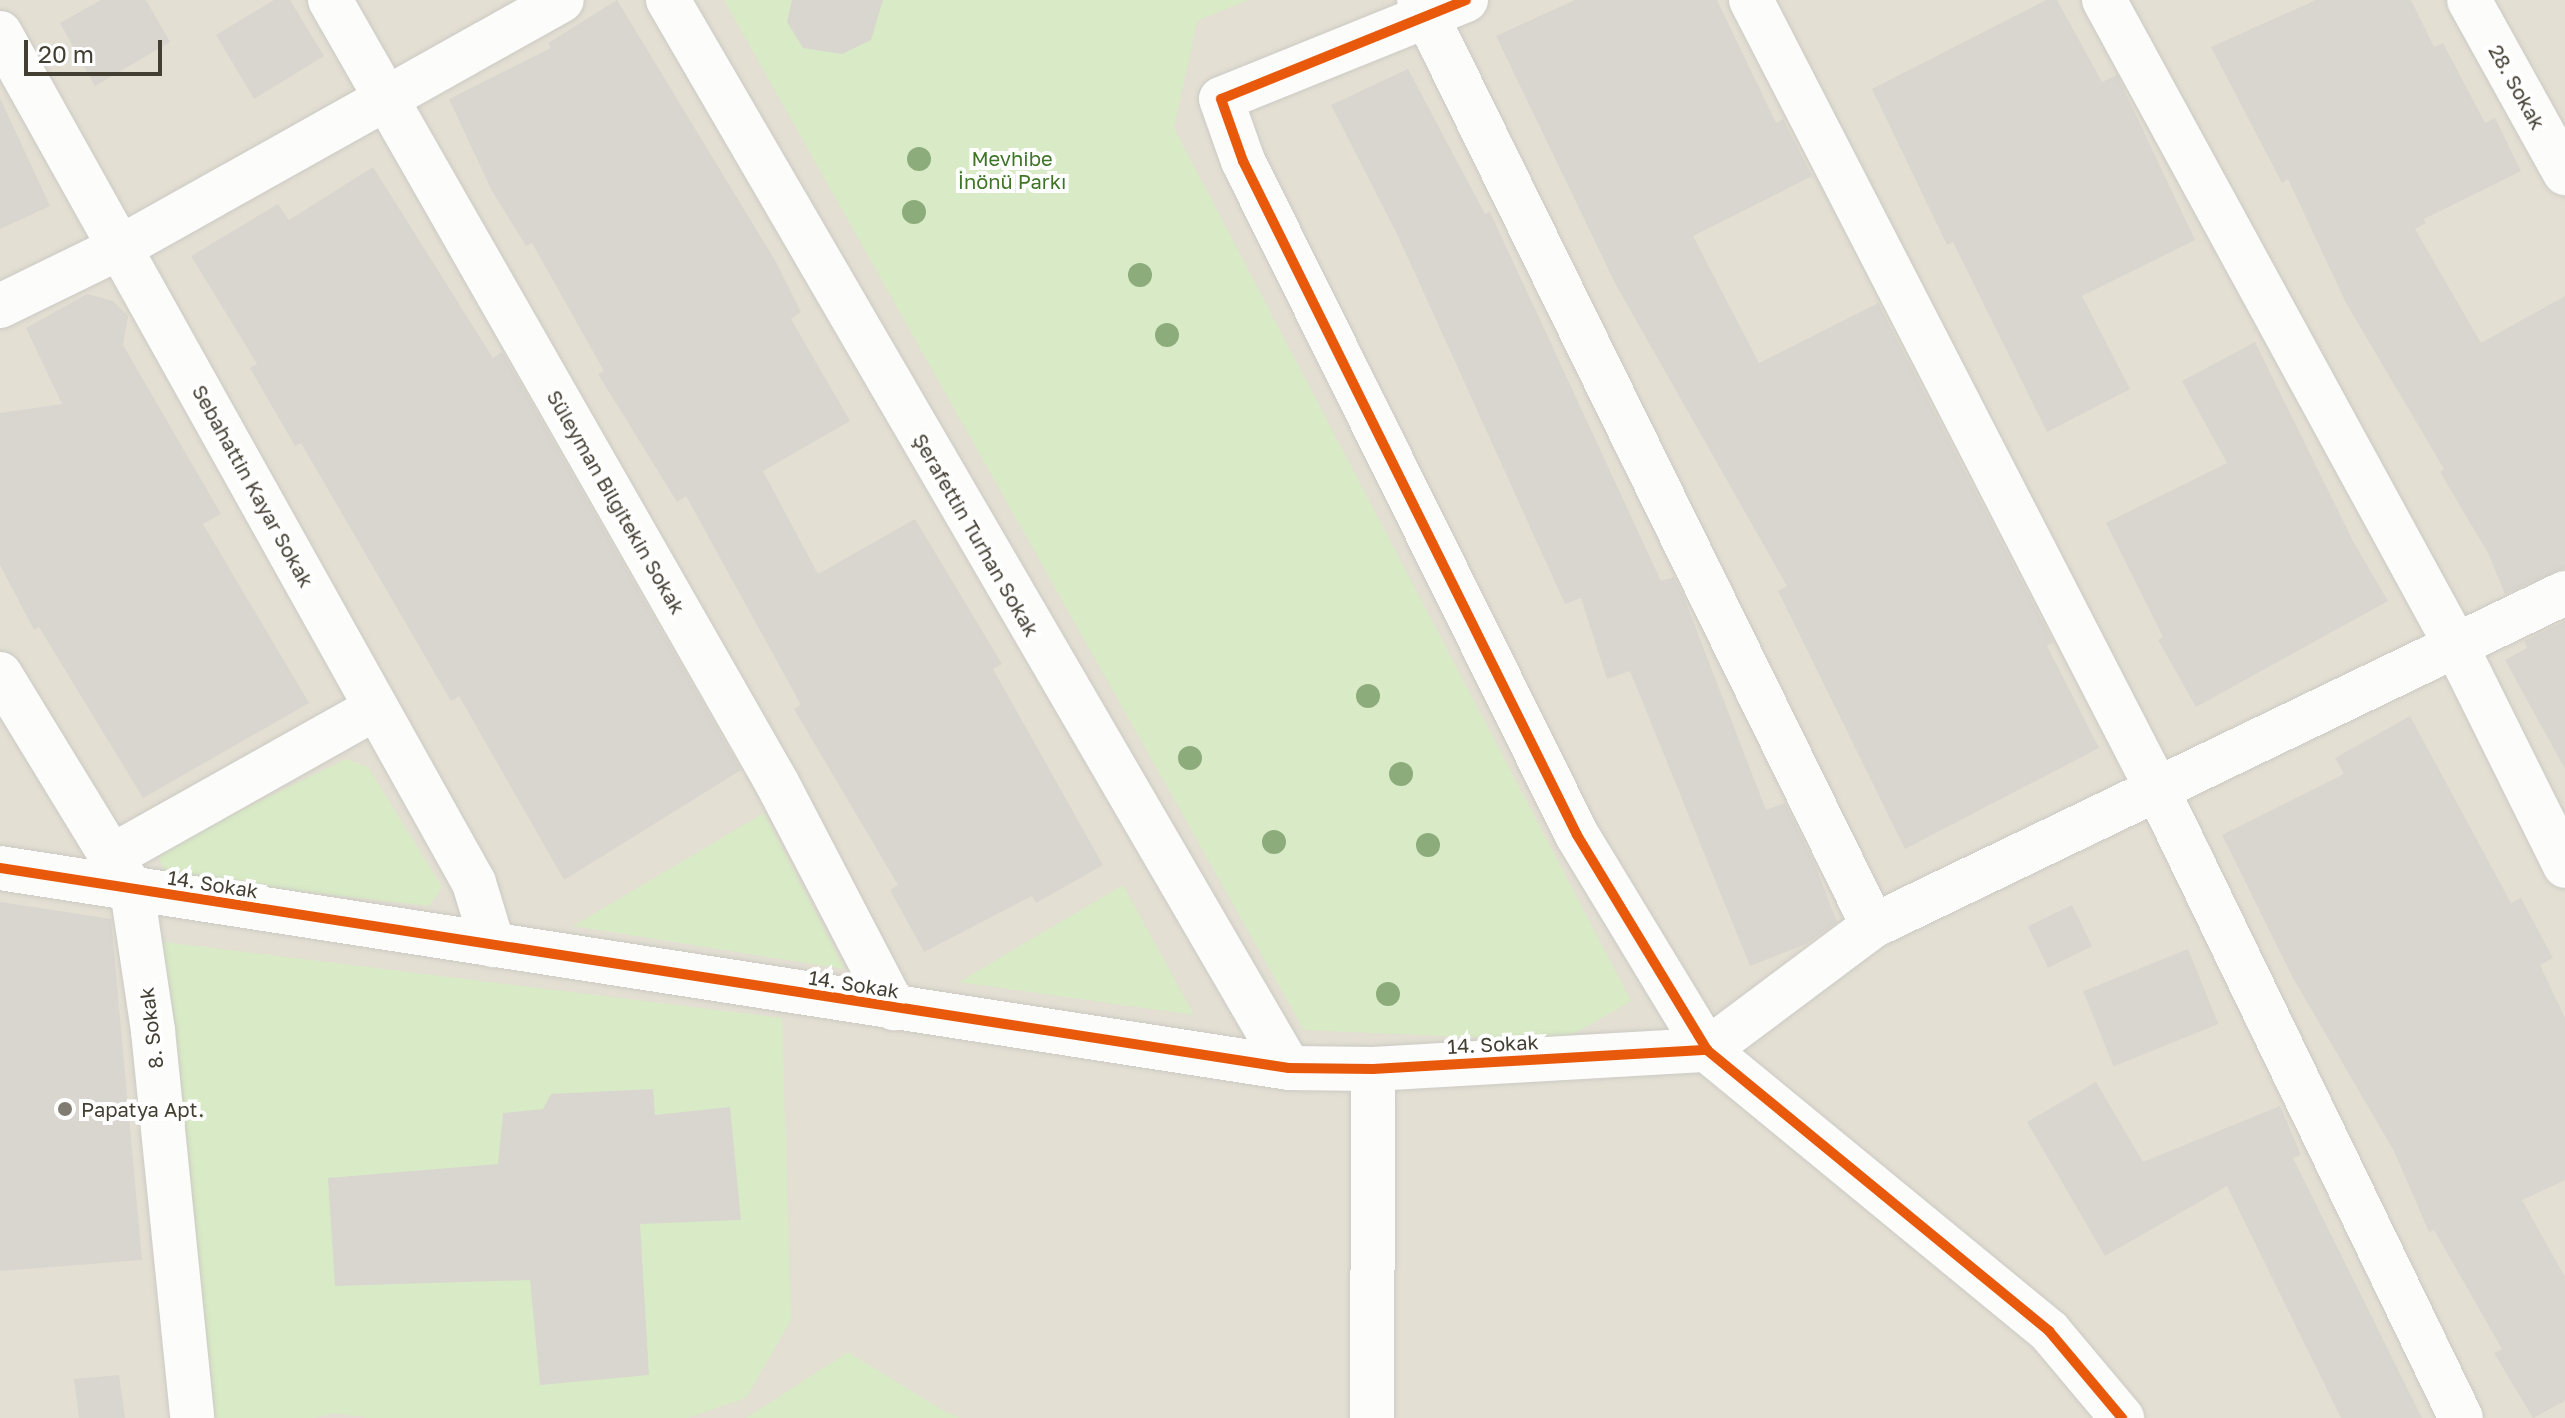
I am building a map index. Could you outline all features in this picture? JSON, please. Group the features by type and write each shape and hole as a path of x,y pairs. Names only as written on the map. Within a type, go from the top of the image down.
{"street":[{"name":"Süleyman Bilgitekin Sokak","path":"330,0 777,783 894,1008"},
{"path":"0,306 121,247 562,0"},
{"name":"Şerafettin Turhan Sokak","path":"668,0 1289,1068"},
{"path":"1751,0 2158,791 2461,1418"},
{"path":"2104,0 2454,642 2565,866"},
{"name":"28. Sokak","path":"2469,0 2565,173"},
{"path":"1873,926 1437,5 1221,99 1243,161 1577,835 1707,1050 2049,1331 2122,1418"},
{"name":"Sebahattin Kayar Sokak","path":"0,33 474,883 493,945"},
{"path":"1707,1050 1873,926 2158,791 2454,642 2565,593"},
{"name":"8. Sokak","path":"0,674 123,872 153,1031 192,1418"},
{"path":"123,872 376,708"},
{"name":"14. Sokak","path":"0,868 123,872 493,945 1289,1068 1373,1069 1707,1050"},
{"path":"1372,1418 1373,1069"}],"shaded area":[{"path":"0,0 2565,0 2565,1418 0,1418"}],"green space":[{"name":"Mevhibe İnönü Parkı","path":"724,0 1248,0 1197,21 1174,128 1631,1001 1562,1041 1304,1030"},
{"path":"346,759 368,767 442,887 429,906 164,876 158,850"},
{"path":"764,813 845,969 573,926"},
{"path":"1123,885 1194,1015 959,982"},
{"path":"157,941 782,1018 791,1320 746,1398 687,1418 369,1418 335,1413 314,1418 215,1418"},
{"path":"848,1352 944,1411 960,1418 746,1418"}],"building":[{"path":"101,0 146,0 170,42 95,86 60,23"},
{"path":"274,0 290,0 324,56 254,99 216,35"},
{"path":"617,0 776,262 801,312 791,319 850,421 763,471 818,574 915,519 1002,664 993,669 1103,865 1036,903 1032,896 924,952 890,890 898,885 794,709 801,705 686,496 677,502 598,374 604,371 532,243 526,246 492,191 449,99 551,48 548,43"},
{"path":"792,0 883,0 871,40 842,54 803,48 787,22"},
{"path":"1575,0 1717,0 1776,123 1783,119 1812,176 1693,236 1759,363 1878,303 2053,642 2047,646 2099,748 1905,849 1778,591 1787,586 1616,285 1496,36"},
{"path":"2046,0 2057,0 2102,82 2117,75 2195,240 2082,296 2130,389 2047,432 1953,242 1947,245 1872,89"},
{"path":"2316,0 2411,0 2434,47 2443,43 2485,123 2495,118 2521,171 2424,219 2426,223 2415,229 2481,343 2565,296 2565,568 2505,594 2488,553 2440,472 2444,469 2346,303 2288,179 2282,183 2211,47"},
{"path":"1408,69 1485,214 1490,212 1661,581 1674,577 1683,595 1766,810 1785,803 1813,860 1837,922 1806,944 1750,966 1630,671 1607,679 1581,598 1565,604 1398,236 1331,105"},
{"path":"0,98 50,206 0,229"},
{"path":"373,167 493,358 502,352 741,770 564,880 459,696 451,701 301,443 295,446 250,368 257,364 191,256 278,204 289,220"},
{"path":"87,294 113,301 128,316 123,345 221,514 203,524 309,703 143,798 39,627 34,630 0,565 0,413 62,404 26,328"},
{"path":"2255,342 2354,543 2388,601 2196,707 2158,640 2163,637 2106,523 2227,463 2182,381"},
{"path":"2565,621 2565,769 2505,660 2527,648 2524,641"},
{"path":"2410,716 2511,903 2521,898 2553,958 2540,965 2565,1018 2565,1180 2522,1200 2565,1277 2565,1401 2533,1418 2494,1353 2502,1349 2434,1230 2429,1232 2394,1151 2293,978 2222,835 2344,774 2335,758"},
{"path":"0,902 111,919 142,1260 0,1271"},
{"path":"2072,905 2092,946 2048,968 2028,926"},
{"path":"2188,949 2218,1024 2114,1066 2083,991"},
{"path":"2096,1082 2143,1162 2280,1106 2301,1155 2293,1158 2422,1418 2341,1418 2227,1186 2105,1256 2027,1122"},
{"path":"653,1089 655,1115 730,1107 741,1220 640,1224 649,1375 540,1385 530,1280 335,1286 328,1178 498,1164 503,1113 543,1109 551,1094"},
{"path":"119,1375 125,1418 79,1418 74,1379"}],"cycle path":[{"path":"1466,0 1221,99 1243,161 1577,835 1707,1050 2049,1331 2122,1418"},
{"path":"0,868 1289,1068 1373,1069 1707,1050"}],"place":[{"name":"Papatya Apt.","path":"65,1109"}]}
